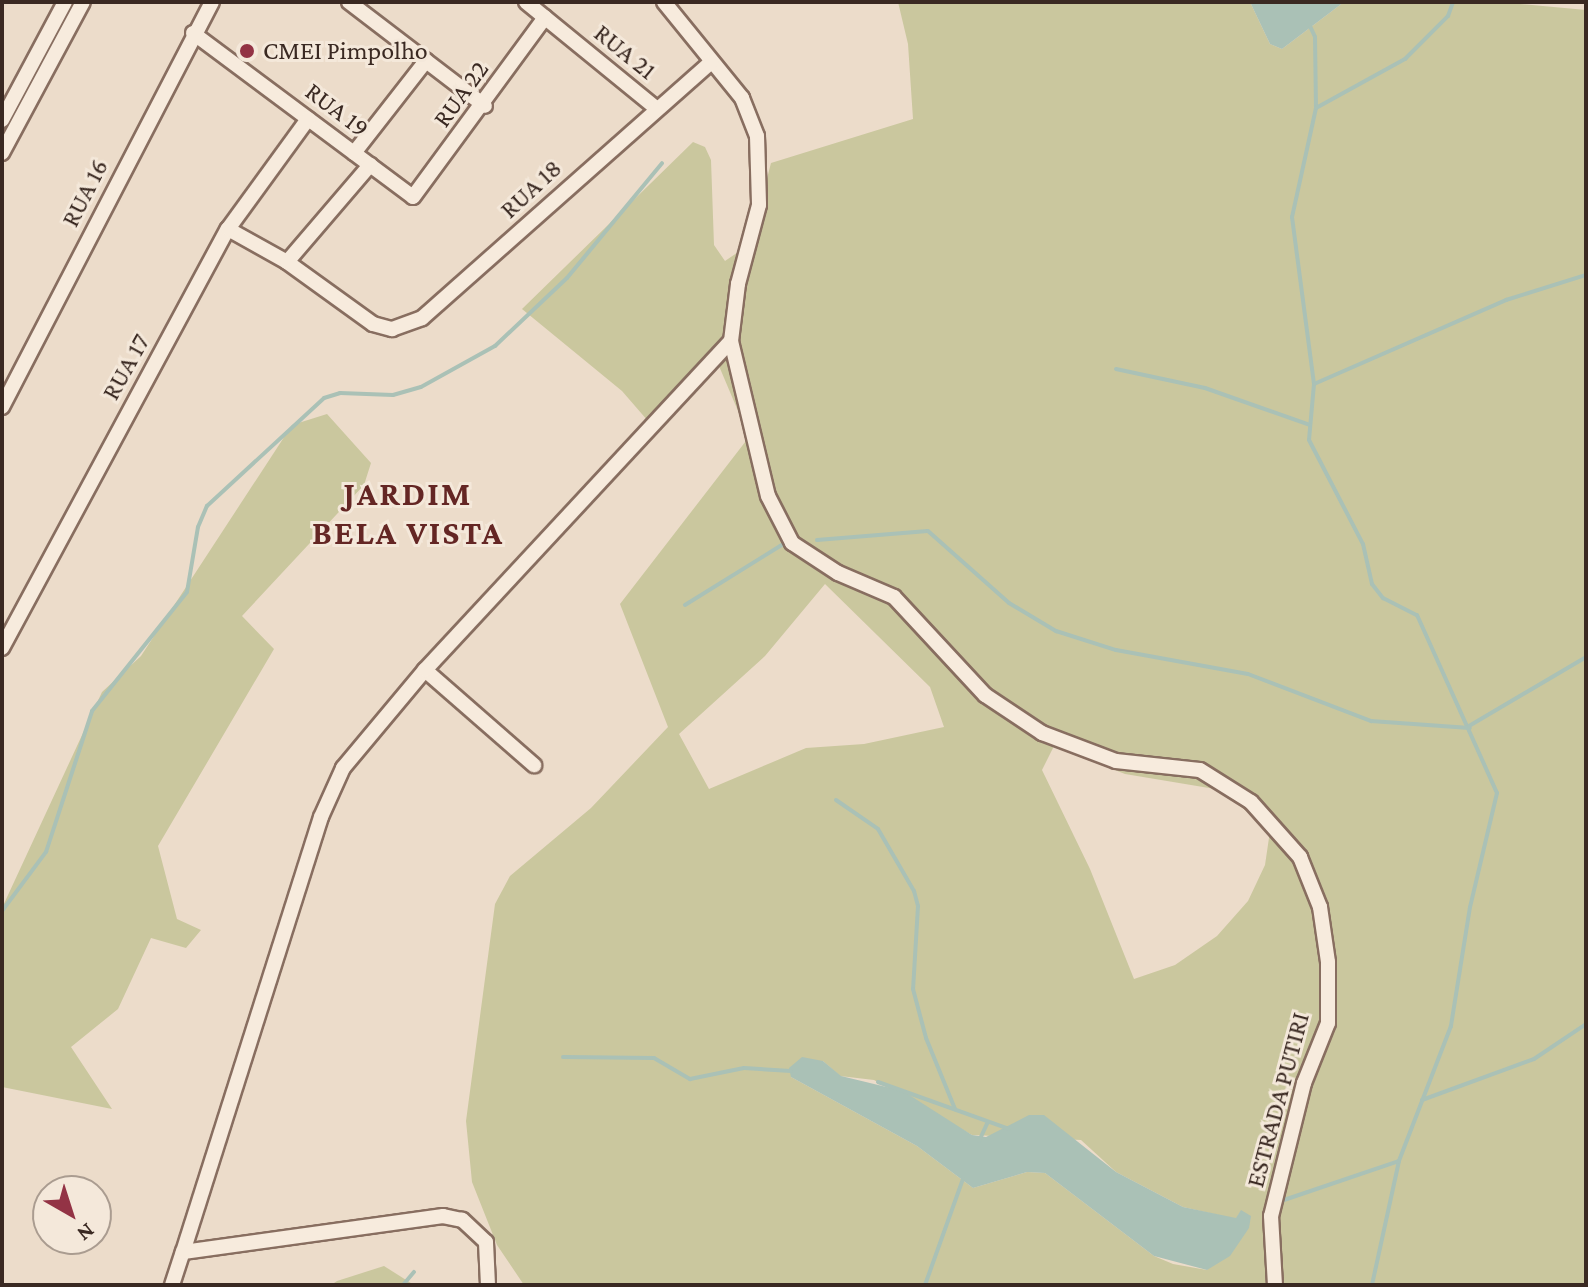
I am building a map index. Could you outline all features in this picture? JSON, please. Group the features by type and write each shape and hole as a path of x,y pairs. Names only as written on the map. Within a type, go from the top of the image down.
{"street":[{"path":"2,120 65,2"},
{"path":"2,153 83,2"},
{"name":"RUA 16","path":"2,407 193,33 212,2"},
{"path":"349,2 485,106"},
{"name":"RUA 21","path":"526,2 657,109"},
{"name":"ESTRADA PUTIRI","path":"664,2 742,98 757,136 759,205 738,284 731,341 768,496 792,543 838,573 894,597 985,695 1042,733 1116,761 1200,770 1251,802 1300,857 1320,907 1328,962 1328,1023 1304,1083 1271,1216 1275,1285"},
{"name":"RUA 22","path":"413,197 485,106 545,17"},
{"name":"RUA 19","path":"193,33 413,197"},
{"path":"354,153 426,61"},
{"name":"RUA 18","path":"287,262 373,324 392,329 422,318 711,62"},
{"name":"RUA 17","path":"2,648 228,229 308,119"},
{"path":"228,229 287,262 370,165"},
{"path":"172,1285 321,817 343,768 425,670 731,341"},
{"path":"425,670 534,765"},
{"path":"183,1252 443,1216 462,1220 486,1242 488,1285"}],"shaded area":[{"path":"898,2 1250,2 1270,44 1282,49 1344,2 1498,2 1586,10 1586,1285 524,1285 497,1245 472,1182 466,1121 495,904 510,876 591,808 668,727 620,604 749,437 719,366 648,421 622,391 522,309 693,142 705,147 711,160 714,245 725,261 750,244 771,163 913,119 908,44","holes":["825,584 930,687 944,727 864,744 806,748 709,789 679,734 765,656","1054,746 1125,774 1221,790 1270,831 1265,865 1248,901 1217,936 1175,965 1134,979 1090,869 1042,770","823,1061 840,1076 874,1080 972,1135 1081,1140 1116,1172 1183,1207 1236,1219 1241,1211 1207,1270 1173,1264 1154,1256 1045,1173 1027,1172 973,1188 917,1146 791,1077"]},
{"path":"1250,2 1344,2 1282,49 1270,44"},
{"path":"327,414 371,463 364,485 242,616 274,649 158,846 177,919 201,930 186,948 151,938 118,1009 71,1047 112,1109 2,1087 2,908 102,692 141,656 292,425"},
{"path":"802,1057 823,1061 841,1076 903,1091 972,1135 986,1137 1029,1115 1044,1115 1116,1172 1183,1207 1236,1218 1241,1210 1251,1216 1249,1228 1230,1256 1207,1270 1154,1256 1045,1173 1027,1172 973,1188 917,1146 791,1077 789,1068"},
{"path":"384,1266 414,1285 331,1285 337,1281"}],"waterway":[{"path":"1316,108 1405,59 1448,16 1453,2"},
{"path":"1309,24 1315,37 1316,108 1292,217 1314,384 1309,440 1363,544 1372,584 1383,598 1417,615 1497,793 1470,907 1451,1026 1399,1161 1372,1285"},
{"path":"2,911 46,852 92,711 187,592 198,527 207,506 324,398 340,393 393,395 421,387 495,346 567,278 662,163"},
{"path":"1314,384 1506,300 1586,275"},
{"path":"1116,369 1205,388 1310,425"},
{"path":"817,540 928,531 1009,603 1056,631 1116,650 1248,674 1371,721 1470,728"},
{"path":"685,605 785,543"},
{"path":"1469,726 1586,657"},
{"path":"836,800 878,829 914,891 918,906 913,989 926,1038 955,1109"},
{"path":"1422,1100 1534,1059 1586,1024"},
{"path":"563,1057 654,1058 690,1079 744,1068 791,1071"},
{"path":"878,1082 1009,1129"},
{"path":"979,1141 988,1122"},
{"path":"1284,1200 1399,1161"},
{"path":"925,1285 963,1179"},
{"path":"403,1285 414,1272"}],"place":[{"name":"CMEI Pimpolho","path":"247,51"}],"district":[{"name":"JARDIM BELA VISTA","path":"408,512"}]}
